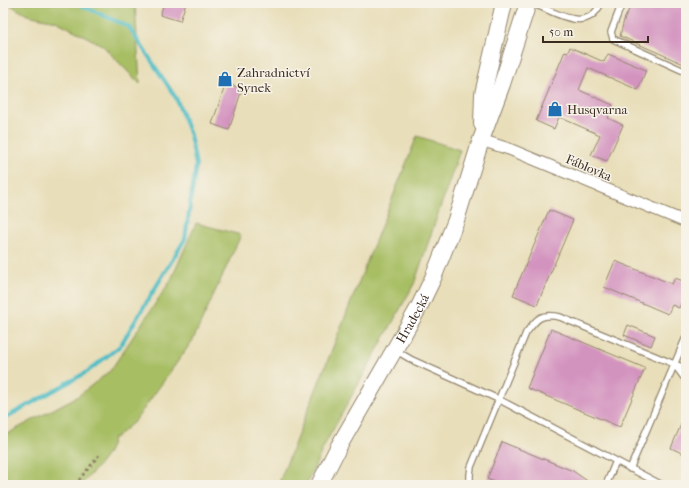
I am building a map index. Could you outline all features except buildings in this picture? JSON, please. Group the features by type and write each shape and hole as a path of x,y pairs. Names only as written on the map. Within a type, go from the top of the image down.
{"main road":[{"name":"Hradecká","path":"481,140 483,94 504,3"},
{"name":"Hradecká","path":"319,485 339,446 419,307 433,278 456,220 481,140 502,84 528,3"}],"street":[{"name":"Fáblovka","path":"481,140 509,149 686,222"}],"lane":[{"path":"532,3 571,18 582,20 594,16 601,3"},
{"path":"622,3 611,32 613,39 686,72"},
{"path":"470,485 471,467 498,399 526,333 541,317 549,315 560,317 686,368"},
{"path":"630,468 686,337"},
{"path":"394,350 412,360 498,399 662,485"},
{"path":"674,364 686,380"},
{"path":"606,485 616,461"}],"path":[{"path":"75,485 100,455"}],"green space":[{"path":"7,3 135,3 140,84 102,45 56,21 27,15"},
{"path":"417,136 460,150 414,284 325,444 306,485 278,485"},
{"path":"196,223 241,235 193,340 135,421 115,438 113,437 112,444 105,457 81,485 3,485 3,436 78,396 110,371 171,280"}],"waterway":[{"path":"3,419 87,372 120,346 185,239 196,165 190,135 176,98 129,27 76,3"}],"place":[{"name":"Zahradnictví Synek","path":"225,79"},
{"name":"Husqvarna","path":"555,109"}]}
